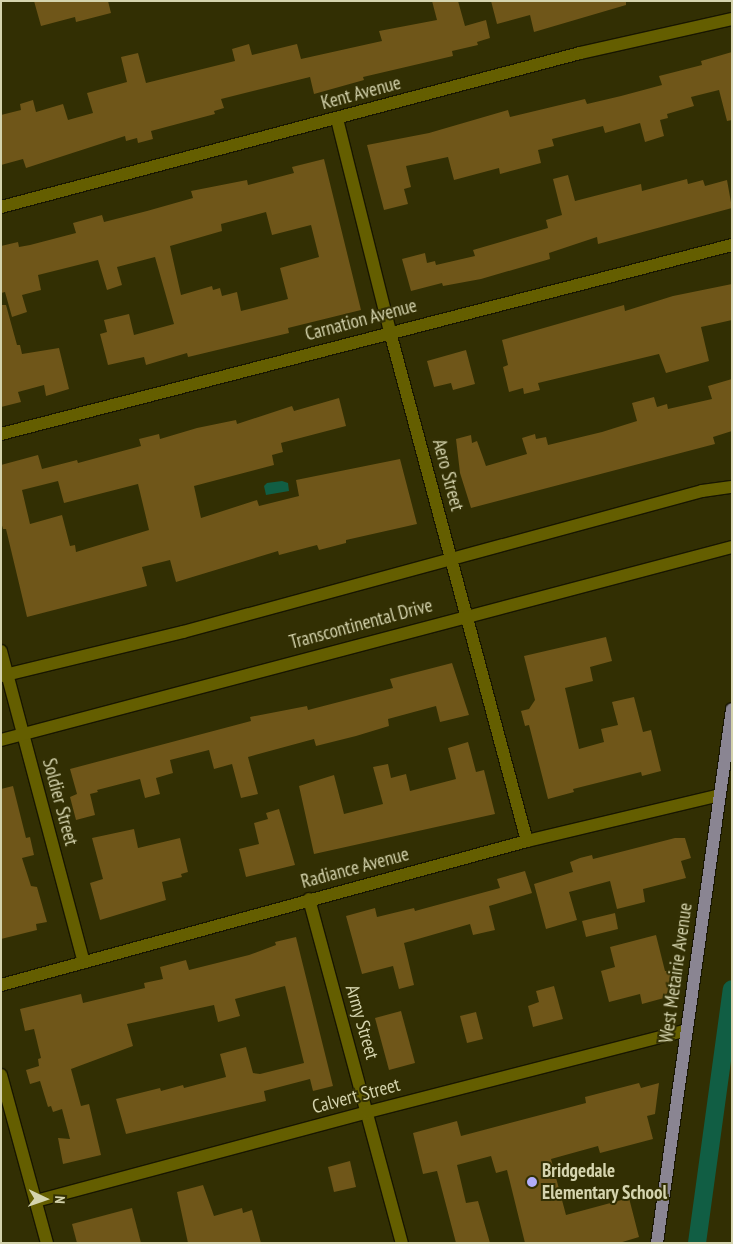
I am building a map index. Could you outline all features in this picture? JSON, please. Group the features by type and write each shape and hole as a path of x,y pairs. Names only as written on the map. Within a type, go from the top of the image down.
{"main road":[{"name":"West Metairie Avenue","path":"657,1243 732,709"}],"street":[{"name":"Kent Avenue","path":"1,207 580,54 732,19"},
{"name":"Aero Street","path":"337,118 390,332 468,615 527,841"},
{"name":"Carnation Avenue","path":"1,434 732,245"},
{"name":"Transcontinental Drive","path":"4,675 183,632 702,491 732,487"},
{"name":"Transcontinental Drive","path":"1,740 468,615 732,547"},
{"name":"Soldier Street","path":"1,651 4,675 23,735 84,962"},
{"name":"Radiance Avenue","path":"1,985 527,841 720,795"},
{"name":"Army Street","path":"309,900 402,1243"},
{"name":"Calvert Street","path":"36,1201 368,1112 687,1030"},
{"path":"1,1075 46,1243"}],"shaded area":[{"path":"282,481 288,483 289,491 266,495 264,486 267,483"}],"building":[{"path":"34,1 108,1 111,13 76,22 75,17 41,26"},
{"path":"432,1 458,1 465,26 486,20 490,38 477,42 478,45 452,51 453,56 363,77 364,80 314,94 310,77 221,99 224,108 214,111 215,114 151,131 153,139 138,143 137,138 126,141 125,136 26,168 23,159 1,165 1,115 21,110 20,104 33,100 36,112 63,104 68,120 93,113 87,93 127,82 121,57 138,53 146,83 235,61 232,49 249,44 252,55 297,44 301,59 382,41 379,31 437,20"},
{"path":"491,1 626,1 626,5 534,32 530,15 497,24"},
{"path":"732,52 732,120 727,121 719,90 691,97 694,106 667,114 668,118 660,120 664,136 645,142 640,123 605,133 603,126 552,139 554,146 538,150 541,163 500,174 499,168 454,180 448,157 406,166 411,187 404,189 408,204 384,210 367,145 429,133 508,110 510,117 585,99 587,104 621,96 662,85 659,76 702,65 701,61"},
{"path":"324,159 361,310 288,328 289,333 188,357 187,353 146,365 144,357 108,365 100,334 107,332 104,320 129,314 134,335 174,324 155,257 117,267 122,285 107,290 98,260 38,275 41,290 22,295 27,312 12,317 5,292 1,293 1,246 18,242 19,247 76,233 73,223 102,215 104,222 193,198 191,191 247,180 248,185 294,173 292,167","holes":["266,212 272,235 311,225 319,257 280,268 288,299 241,311 237,292 222,296 220,288 213,290 212,286 181,295 170,246 222,231 221,224"]},
{"path":"568,175 575,201 641,184 642,191 687,179 688,184 703,180 705,186 727,180 732,208 598,244 597,237 549,253 550,259 481,279 443,286 442,283 411,291 402,259 425,253 427,263 435,261 436,265 475,256 473,250 548,228 546,220 562,215 553,179"},
{"path":"732,284 732,320 701,327 709,361 666,373 659,354 538,383 540,390 524,394 523,388 509,392 503,367 508,365 502,340 624,305 625,311 673,296"},
{"path":"1,305 6,305 17,345 20,345 22,354 59,348 69,389 46,396 44,385 18,392 21,402 1,407"},
{"path":"466,350 475,384 453,390 451,383 434,387 427,361"},
{"path":"732,379 732,431 713,437 715,444 471,508 460,473 456,439 471,435 472,443 477,441 486,466 527,454 522,438 535,434 536,439 546,437 548,445 602,432 637,421 632,403 654,397 657,407 667,404 668,409 712,399 708,386"},
{"path":"339,398 346,426 281,443 283,452 272,455 274,465 194,486 201,518 257,500 259,506 299,496 296,480 400,459 417,524 346,540 346,543 319,550 317,545 279,555 278,551 176,582 170,560 142,567 147,586 27,617 6,529 3,529 1,522 1,465 38,455 42,469 77,460 78,463 141,446 139,439 159,434 160,439 197,428 236,420 237,424 292,406 294,411","holes":["58,481 64,503 138,484 149,530 76,552 75,545 70,546 62,515 30,524 22,490"]},
{"path":"606,637 612,661 590,667 593,681 565,688 579,749 604,742 601,729 618,725 612,702 634,697 643,732 651,730 661,771 642,776 641,772 573,789 574,792 548,799 529,725 525,726 521,711 529,709 535,700 524,656"},
{"path":"452,663 469,715 440,722 436,706 388,719 389,726 356,736 316,746 314,739 248,757 258,794 241,798 232,764 214,769 209,750 170,760 173,773 156,778 160,794 145,798 140,779 97,790 98,792 90,794 95,815 76,820 70,797 77,794 70,769 251,721 250,717 307,706 308,710 393,688 390,679"},
{"path":"468,742 476,772 484,770 495,814 314,854 299,786 334,775 344,814 383,804 373,767 388,764 391,778 406,774 410,791 456,779 448,748"},
{"path":"13,786 26,838 30,837 34,855 22,858 31,886 37,887 47,922 36,924 37,930 1,939 1,789"},
{"path":"279,809 295,865 246,877 239,849 259,844 254,823 268,819 266,813"},
{"path":"134,829 138,848 180,838 188,872 181,874 182,877 162,882 166,900 100,920 90,883 103,879 92,838"},
{"path":"675,838 685,838 691,858 681,861 686,878 643,889 645,902 617,909 610,881 569,892 577,920 546,929 534,884 573,872 570,862 580,858 592,855 593,859"},
{"path":"525,871 532,893 489,906 495,930 473,935 470,924 404,943 414,985 399,989 393,966 362,974 346,916 375,908 377,917 414,908 415,911 500,888 497,879"},
{"path":"615,913 618,929 586,937 582,921"},
{"path":"656,935 665,971 673,971 675,980 664,998 642,1004 640,994 609,1002 601,971 615,967 610,947"},
{"path":"296,937 333,1086 313,1091 310,1079 264,1091 266,1101 126,1134 116,1099 160,1088 161,1091 183,1085 184,1088 226,1077 220,1054 246,1047 253,1073 260,1074 304,1063 285,986 235,999 240,1016 218,1022 214,1005 127,1024 133,1046 71,1069 81,1106 89,1104 101,1155 63,1164 58,1138 70,1139 62,1109 53,1112 51,1106 48,1107 40,1081 30,1084 26,1070 39,1066 38,1059 41,1058 34,1029 25,1031 20,1009 81,994 83,1003 145,988 144,983 163,979 160,967 186,960 189,970 249,955 276,945 275,942"},
{"path":"554,986 563,1019 533,1027 528,1006 539,1002 536,991"},
{"path":"401,1011 415,1063 389,1070 375,1018"},
{"path":"476,1012 483,1039 467,1043 460,1016"},
{"path":"639,1083 641,1088 659,1083 655,1114 647,1116 653,1139 600,1153 598,1146 551,1159 566,1215 629,1198 639,1237 619,1243 525,1243 507,1170 496,1173 491,1156 457,1165 466,1203 478,1201 490,1243 456,1243 437,1171 423,1174 413,1133 457,1121 461,1136 586,1103 585,1097"},
{"path":"350,1161 356,1187 334,1192 328,1167"},
{"path":"203,1185 214,1216 242,1208 243,1213 252,1210 261,1243 188,1243 177,1192"},
{"path":"132,1208 141,1243 77,1243 72,1224"}],"waterway":[{"path":"697,1243 732,989"}],"place":[{"name":"Bridgedale Elementary School","path":"532,1182"}]}
